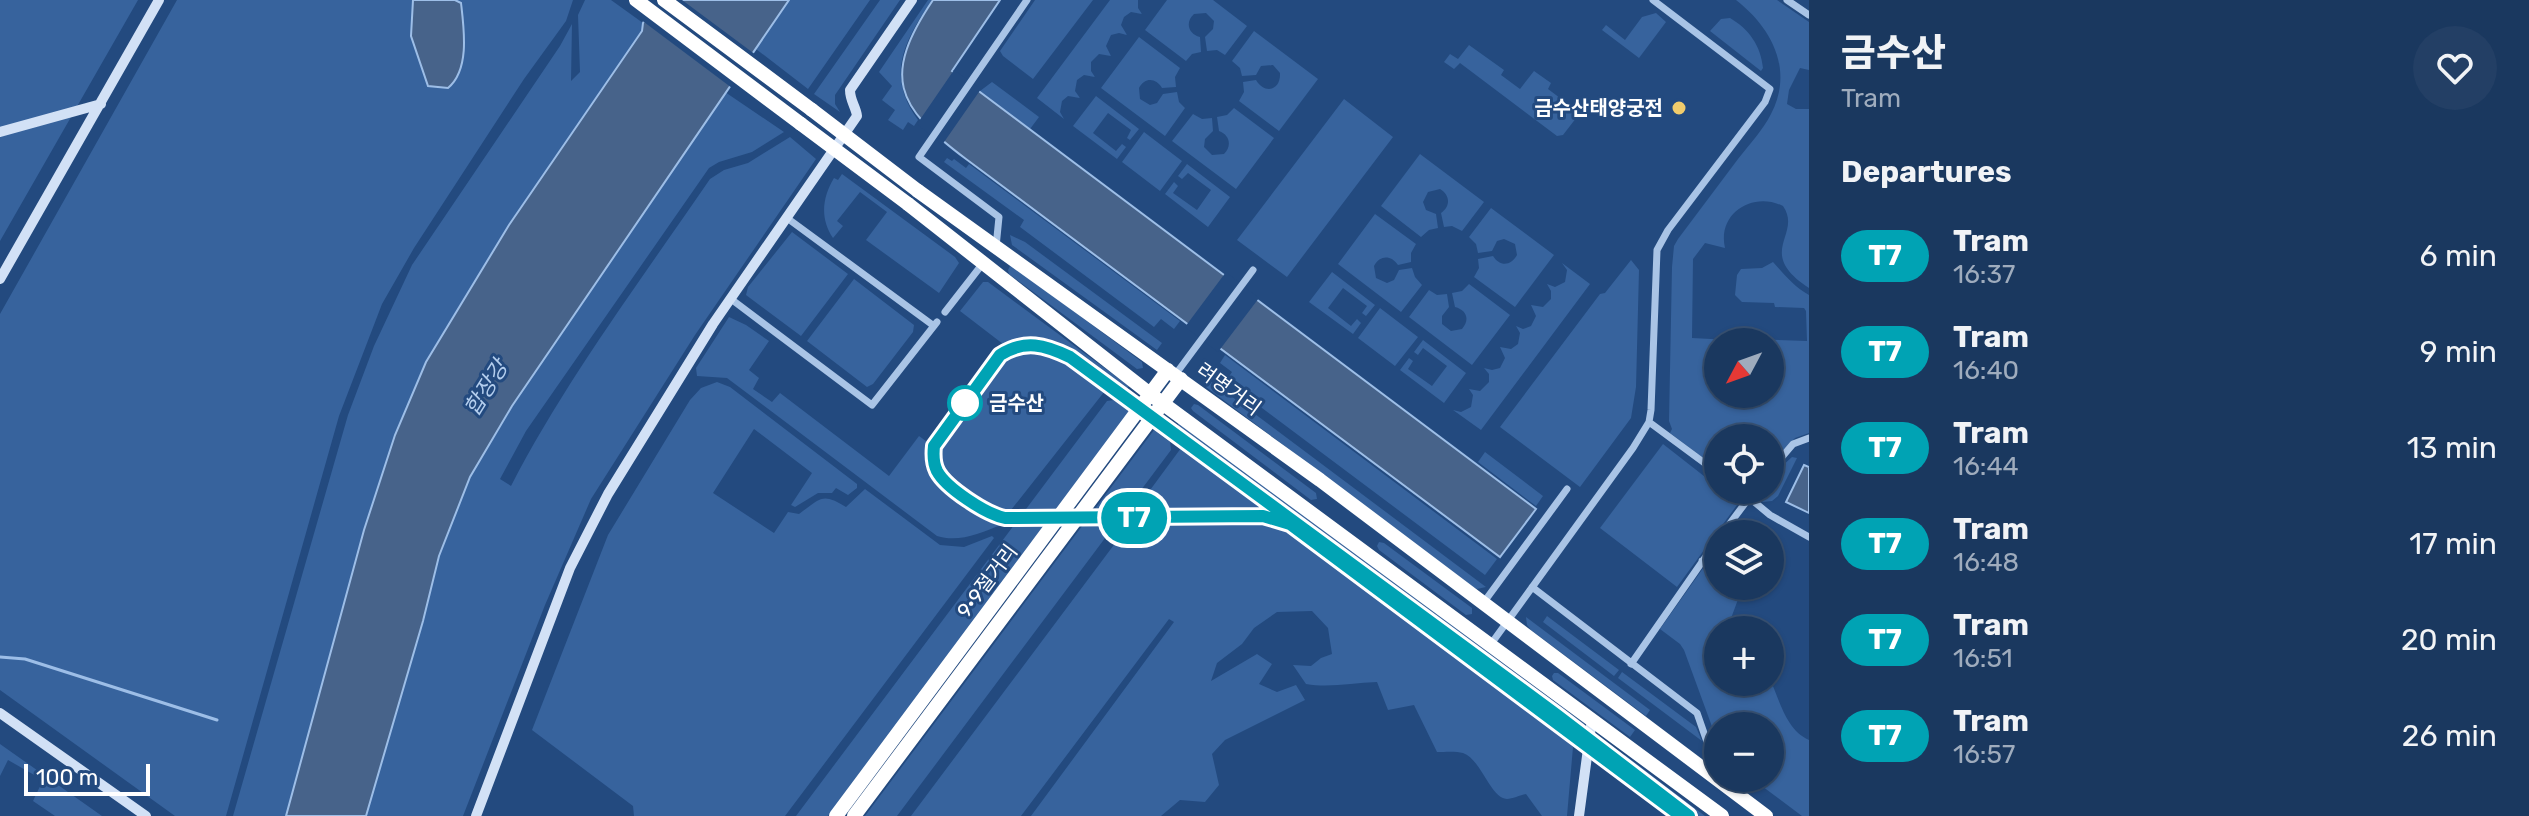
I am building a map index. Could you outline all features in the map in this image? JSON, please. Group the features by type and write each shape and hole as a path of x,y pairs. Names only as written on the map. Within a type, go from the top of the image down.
{"highway":[{"path":"636,0 984,262 1156,398 1722,816"},
{"name":"려명거리","path":"664,0 918,191 1175,375 1704,770"},
{"name":"9·9절거리","path":"836,816 1175,375"},
{"name":"9·9절거리","path":"854,816 1156,398"},
{"name":"려명거리","path":"1734,792 1766,816"}],"street":[{"path":"0,279 159,0"},
{"path":"476,816 570,568 608,494 731,299 857,116 850,100 850,90 912,0"},
{"path":"996,247 999,217 919,157 1027,0"},
{"path":"1491,644 1649,422 1653,395 1657,250 1668,230 1765,102 1770,89 1653,0"},
{"path":"1787,0 1809,15"},
{"path":"0,132 101,104"},
{"path":"731,299 872,405 936,324 787,218"},
{"path":"945,312 984,262"},
{"path":"1175,375 1253,270"},
{"path":"1649,422 1704,463"},
{"path":"1784,455 1793,444 1809,438"},
{"path":"1483,604 1567,489"},
{"path":"1756,504 1809,537"},
{"path":"1631,664 1704,558"},
{"path":"1532,587 1697,713 1704,733"},
{"path":"0,713 146,816"},
{"path":"1579,816 1592,719"}],"shaded area":[{"path":"0,0 138,0 0,241"},
{"path":"177,0 573,0 566,21 524,79 414,248 382,304 339,416 226,816 175,816 0,690 0,314"},
{"path":"585,0 611,0 643,23 642,31 509,225 426,362 395,435 364,530 286,816 233,816 348,415 374,346 412,265 572,24 571,81 580,72 578,15"},
{"path":"789,0 870,0 808,89 756,49"},
{"path":"880,0 900,0 835,95 835,104 840,112 814,94"},
{"path":"928,0 932,0 914,29 902,58 902,88 918,120 914,126 908,122 903,130 888,120 895,110 882,100 892,86 879,72"},
{"path":"1035,0 1093,0 1033,79 1000,51"},
{"path":"1110,0 1138,0 1142,14 1131,12 1124,17 1121,25 1127,35 1111,35 1106,46 1111,56 1099,54 1091,62 1095,77 1084,75 1077,80 1075,91 1080,98 1068,96 1062,101 1060,112 1064,119 1037,98"},
{"path":"1167,0 1213,0 1247,26 1225,55 1217,50 1207,51 1205,37 1213,29 1214,21 1206,13 1194,14 1189,27 1200,37 1201,52 1192,54 1186,61 1145,30"},
{"path":"1736,0 1777,0 1809,22 1809,70 1800,68 1789,90 1787,104 1796,109 1809,109 1809,288 1785,264 1782,254 1788,216 1783,206 1772,202 1749,203 1732,215 1726,225 1725,248 1705,243 1693,259 1692,338 1704,339 1704,408 1784,408 1784,340 1807,341 1806,311 1804,308 1775,307 1774,303 1742,302 1735,295 1737,275 1741,269 1762,268 1773,262 1809,295 1809,433 1795,438 1784,450 1784,424 1704,424 1704,458 1670,433 1674,246 1764,126 1778,98 1780,66 1776,51 1760,23"},
{"path":"1656,13 1666,22 1639,58 1602,30 1606,25 1625,40 1642,17"},
{"path":"1730,18 1753,39 1762,60 1761,71 1710,31 1721,19"},
{"path":"1254,31 1318,79 1279,131 1239,101 1244,92 1243,82 1256,80 1268,89 1275,87 1280,79 1280,73 1273,65 1261,66 1256,75 1242,76 1240,68 1232,61"},
{"path":"1139,37 1180,68 1175,77 1176,87 1162,88 1150,80 1139,88 1140,99 1150,105 1157,103 1163,94 1177,92 1179,102 1185,108 1165,136 1101,88"},
{"path":"1469,45 1504,70 1501,75 1520,89 1534,71 1551,83 1548,89 1580,113 1563,135 1557,136 1460,63 1454,69 1444,62 1450,54 1458,59"},
{"path":"992,82 1039,117 1030,129 980,91"},
{"path":"725,92 784,132 752,152 709,168 526,431 500,479 511,486 580,369 710,179 724,170 748,163 790,137 816,159 695,335 591,499 545,605 463,816 366,816 439,556 470,477 512,406"},
{"path":"1096,96 1139,129 1130,140 1127,138 1131,130 1108,113 1093,133 1116,151 1122,144 1126,147 1117,159 1073,126"},
{"path":"1344,99 1393,137 1287,277 1237,240"},
{"path":"1234,108 1274,138 1236,189 1172,141 1193,114 1202,119 1212,118 1213,131 1205,139 1204,147 1212,155 1224,154 1229,141 1219,131 1217,117 1227,115"},
{"path":"1144,132 1182,161 1160,191 1122,162"},
{"path":"1420,154 1484,202 1462,231 1452,226 1444,227 1441,213 1448,201 1440,189 1428,192 1423,202 1426,210 1436,214 1438,228 1429,230 1421,237 1381,206"},
{"path":"947,158 966,168 969,164 1180,321 1174,329 1161,319 1154,327 1020,227 1024,220 944,162"},
{"path":"1187,164 1230,197 1208,227 1165,194 1174,182 1178,186 1173,193 1197,210 1211,190 1188,173 1182,179 1178,176"},
{"path":"842,174 955,257 959,263 939,293 866,240 887,212 860,192 837,221 843,226 833,238 824,216 825,201 834,178 838,180"},
{"path":"1491,208 1554,255 1515,307 1474,277 1479,268 1478,259 1493,256 1505,264 1517,255 1515,244 1504,239 1497,241 1492,251 1478,253 1476,244 1469,237"},
{"path":"1375,214 1416,244 1411,253 1411,262 1398,265 1386,258 1374,266 1376,278 1387,283 1394,280 1399,270 1412,268 1422,285 1401,312 1338,264"},
{"path":"792,232 848,274 801,336 746,295 748,287"},
{"path":"1010,235 1025,242 1162,343 1157,350 1012,245"},
{"path":"1631,260 1639,270 1636,387 1631,418 1580,487 1500,427 1600,294 1605,293"},
{"path":"1562,263 1590,284 1481,430 1453,410 1461,412 1471,407 1473,395 1469,389 1480,391 1489,382 1489,374 1484,368 1500,368 1505,358 1500,347 1511,349 1518,344 1520,333 1516,326 1523,329 1531,326 1536,316 1531,305 1543,307 1551,299 1547,284 1555,287 1565,282 1567,270"},
{"path":"1010,266 1142,362 1143,368 1137,369 1009,274"},
{"path":"1332,272 1375,305 1366,316 1362,313 1367,306 1343,288 1328,308 1351,326 1357,319 1361,323 1353,334 1309,302"},
{"path":"854,279 914,325 913,332 873,384 867,387 807,341"},
{"path":"983,282 988,282 1129,386 1124,392 1083,361 1053,345 1020,340 1003,344 960,311"},
{"path":"1469,284 1510,315 1472,365 1409,317 1429,290 1437,295 1447,294 1449,307 1442,316 1442,324 1451,331 1462,329 1466,316 1455,307 1452,293 1462,291"},
{"path":"1380,308 1418,337 1395,366 1358,338"},
{"path":"729,317 769,341 749,370 759,378 753,389 772,402 780,393 889,476 919,436 930,444 935,472 951,494 974,510 1000,521 1001,525 961,538 937,536 727,378 697,376 696,368"},
{"path":"1423,340 1466,373 1444,403 1400,370 1409,358 1413,361 1408,369 1432,386 1447,366 1423,348 1418,355 1414,352"},
{"path":"1028,351 1056,357 1075,369 1080,365 1108,387 1011,510 1003,516 949,478 941,466 940,448 993,375 1010,357"},
{"path":"1225,355 1497,559 1485,575 1226,381 1232,372 1220,363"},
{"path":"1211,381 1486,587 1473,587 1206,387"},
{"path":"717,382 730,387 857,484 857,488 848,495 836,488 832,493 818,493 795,507 791,505 812,473 754,429 713,493 774,533 788,512 799,514 826,498 846,507 865,489 940,545 964,547 992,536 994,538 785,816 634,816 633,806 532,730 608,535 690,400 701,388"},
{"path":"1114,400 1130,412 828,816 796,816 1107,401"},
{"path":"1194,404 1316,493 1317,499 1311,500 1193,411 1191,408"},
{"path":"1179,423 1585,724 1580,731 1174,430"},
{"path":"1154,430 1170,442 1171,450 897,816 865,816"},
{"path":"1184,444 1268,509 1269,514 1131,516"},
{"path":"1663,444 1704,476 1704,504 1737,505 1726,520 1704,520 1704,550 1677,587 1600,528"},
{"path":"1485,452 1543,496 1536,506 1478,462"},
{"path":"1792,457 1797,458 1784,484 1784,464"},
{"path":"1263,523 1282,529 1552,725 1573,747 1567,816 1542,816 1526,794 1509,799 1501,797 1470,757 1460,752 1437,752 1414,705 1388,710 1377,682 1306,684 1293,665 1311,666 1332,654 1328,628 1312,611 1277,612 1254,628 1242,644 1217,663 1211,681 1257,654 1272,664 1259,684 1277,692 1296,685 1305,700 1225,740 1212,754 1219,785 1205,802 1180,800 1161,816 1031,816 1174,622 1169,619 1021,816 911,816 1128,526"},
{"path":"1379,542 1472,608 1472,614 1466,615 1379,550"},
{"path":"1704,567 1704,600 1738,600 1732,616 1704,616 1704,696 1777,696 1789,722 1809,740 1809,816 1802,816 1770,792 1784,792 1784,712 1707,712 1684,650 1660,629"},
{"path":"1547,616 1619,670 1614,676 1543,622"},
{"path":"1526,617 1650,710 1646,716 1531,630"},
{"path":"1622,672 1696,727 1702,741 1618,678"},
{"path":"1554,673 1635,730 1630,737 1553,680"},
{"path":"0,744 102,816 55,816 33,801 43,780 8,760 0,776"},
{"path":"1625,755 1705,816 1692,816 1620,762"}],"water":[{"path":"413,0 455,0 461,3 463,60 460,71 448,88 428,86 411,36"},
{"name":"합장강","path":"656,0 789,0 512,406 470,477 439,556 366,816 286,816 364,530 395,435 426,362 509,225 642,31"},
{"path":"933,0 1000,0 952,71 1536,509 1500,557 942,140 911,105 904,88 902,70 917,26"},
{"path":"1804,465 1809,467 1809,513 1786,502"}],"pier":[{"path":"652,0 682,0 756,55 732,88 640,19"},
{"path":"954,70 981,89 942,145 917,124"},
{"path":"1226,272 1259,298 1218,352 1185,327"}],"waterway":[{"path":"0,657 25,659 217,720"}],"tram line":[{"name":"T7","path":"1681,816 1290,524 1263,516 994,516 942,478 934,464 934,446 1000,355 1026,344 1051,348 1070,357 1085,365 1689,816"},
{"path":"1681,816 1290,524 1263,516 999,517 962,494 937,468 934,456 941,433 988,368 1011,348 1034,345 1070,357 1557,715 1689,816"}],"place":[{"name":"금수산태양궁전","path":"1679,108"},
{"name":"금수산","path":"965,403"}]}
